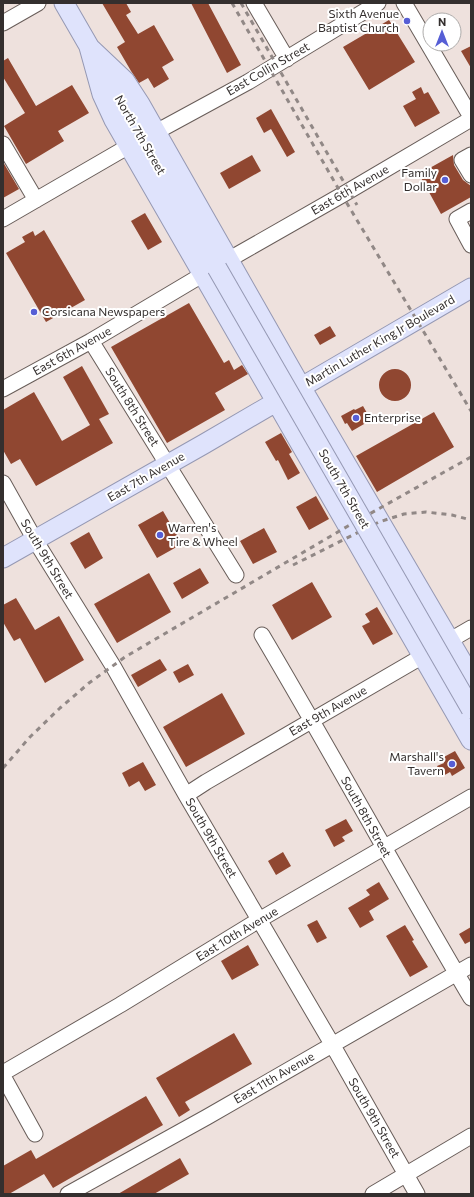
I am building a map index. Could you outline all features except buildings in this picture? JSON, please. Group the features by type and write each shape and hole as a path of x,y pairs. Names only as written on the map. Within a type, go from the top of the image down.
{"main road":[{"name":"North 7th Street","path":"64,3 216,267"},
{"path":"89,47 125,81 156,132 216,267 288,394 423,656 471,740"},
{"path":"89,47 102,94 129,146 216,267 288,394 450,641 471,677"},
{"name":"South 7th Street","path":"216,267 471,709"},
{"name":"Martin Luther King Jr Boulevard","path":"288,394 471,288"},
{"name":"East 7th Avenue","path":"3,558 288,394"}],"street":[{"path":"3,22 38,3"},
{"path":"254,3 288,59"},
{"name":"East Collin Street","path":"156,132 288,59 378,3"},
{"path":"404,3 471,118"},
{"name":"East 6th Avenue","path":"3,389 91,341 471,118"},
{"path":"3,144 36,200"},
{"path":"3,219 129,146"},
{"path":"471,155 462,160 471,175"},
{"path":"471,211 457,219 471,245"},
{"name":"South 8th Street","path":"91,341 236,575"},
{"name":"South 9th Street","path":"3,483 35,540 113,666 417,1194"},
{"name":"East 9th Avenue","path":"186,795 471,628"},
{"name":"South 8th Street","path":"262,635 471,998"},
{"name":"East 10th Avenue","path":"3,1073 120,1005 259,920 471,796"},
{"name":"East 11th Avenue","path":"75,1192 471,965"},
{"path":"3,1076 35,1134"},
{"path":"373,1194 471,1136"}],"railway":[{"path":"232,3 342,195 471,411"},
{"path":"241,3 357,205"},
{"path":"3,768 30,737 60,708 89,683 125,657 348,526 471,457"},
{"path":"293,565 379,522 404,514 426,512 452,515 471,520"}],"place":[{"name":"Sixth Avenue Baptist Church","path":"407,21"},
{"name":"Family Dollar","path":"445,180"},
{"name":"Corsicana Newspapers","path":"34,312"},
{"name":"Enterprise","path":"356,418"},
{"name":"Warren's Tire & Wheel","path":"160,535"},
{"name":"Marshall's Tavern","path":"452,764"}]}
